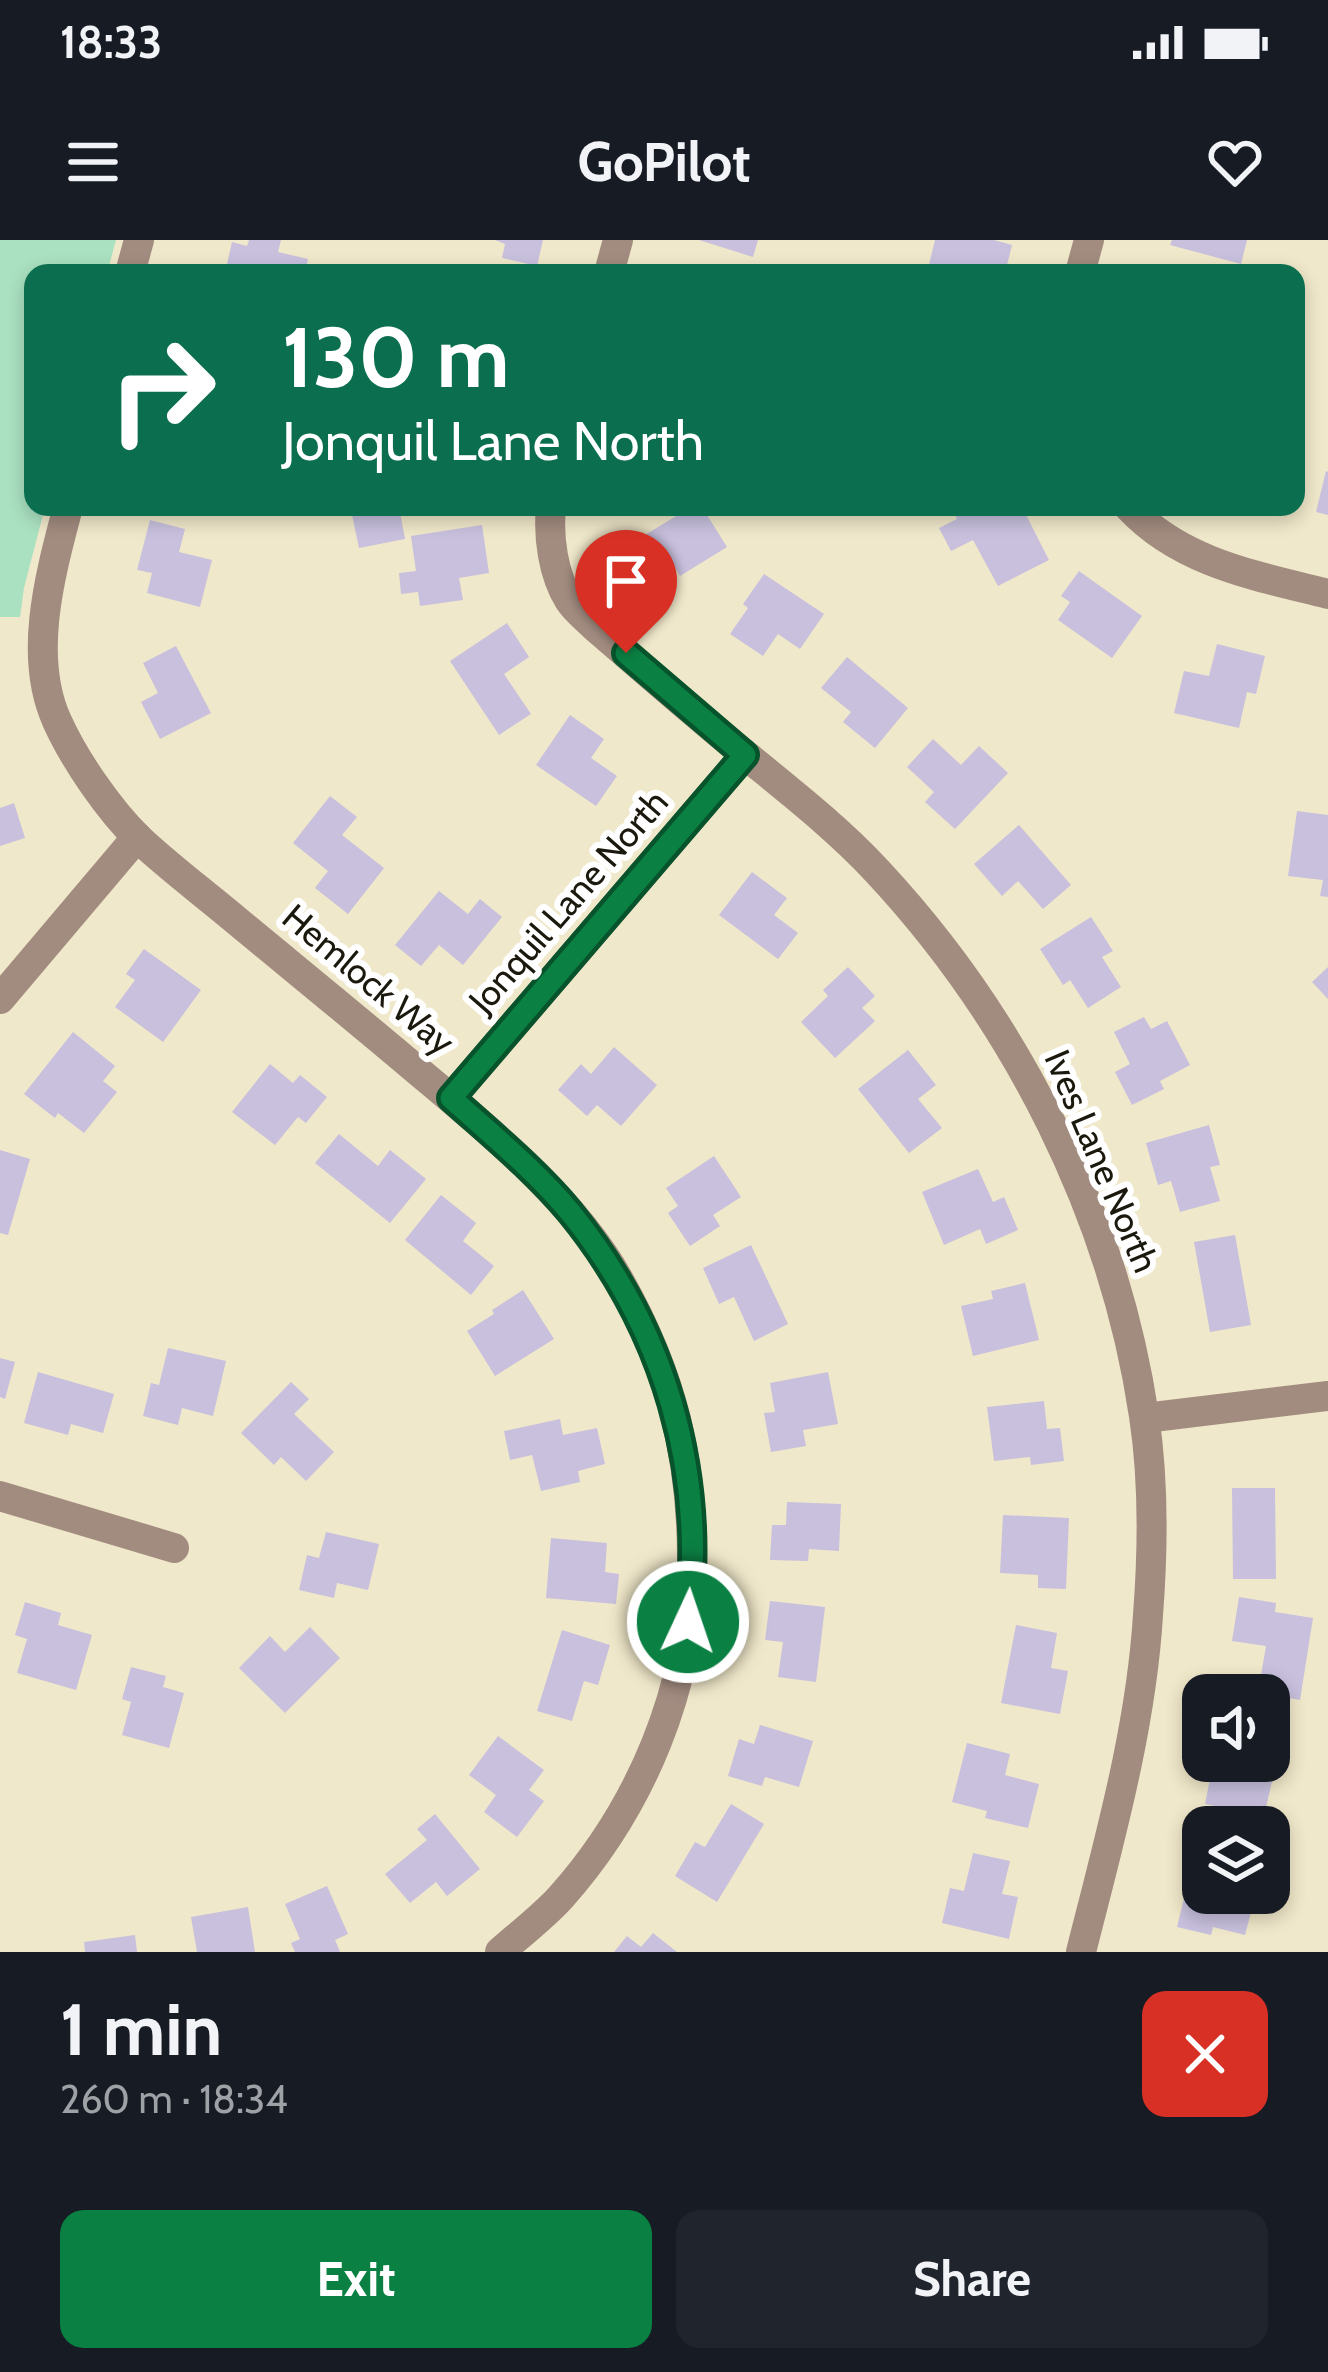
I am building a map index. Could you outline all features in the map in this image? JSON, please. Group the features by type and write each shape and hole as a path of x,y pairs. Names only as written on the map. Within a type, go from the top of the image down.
{"street":[{"name":"Hemlock Way","path":"66,516 44,607 44,665 55,716 82,769 137,837 451,1098 568,1210 617,1276 656,1352 681,1431 693,1513 692,1596 678,1684 650,1758 610,1834 559,1899 500,1952"},
{"name":"Ives Lane North","path":"550,516 554,562 570,602 876,870 951,960 1013,1049 1061,1144 1101,1242 1130,1336 1145,1418 1151,1555 1139,1696 1081,1952"},
{"path":"1138,516 1187,552 1236,572 1328,594"},
{"name":"Jonquil Lane North","path":"451,1098 745,755"},
{"path":"0,999 137,837"},
{"path":"1145,1418 1328,1396"},
{"path":"0,1496 174,1548"}],"green space":[{"path":"0,240 116,240 109,264 24,264 24,516 43,516 20,617 0,617"}],"building":[{"path":"249,240 281,240 278,252 308,259 307,264 227,264 232,242 247,246"},
{"path":"495,240 543,240 537,264 502,258 505,244"},
{"path":"699,240 758,240 753,257"},
{"path":"935,240 994,240 1012,245 1007,264 929,264"},
{"path":"1172,240 1247,240 1241,264 1170,245"},
{"path":"1328,472 1328,515 1316,512"},
{"path":"352,516 401,516 405,539 359,548"},
{"path":"676,516 708,516 727,547 680,576 669,557 657,564 640,538"},
{"path":"1027,516 1049,560 998,586 973,540 951,551 939,528 957,519"},
{"path":"150,520 185,529 179,552 212,560 200,607 147,593 152,573 137,570"},
{"path":"482,525 489,573 459,578 463,600 420,606 418,592 401,594 399,573 416,571 411,536"},
{"path":"1079,571 1142,616 1112,658 1058,620 1070,602 1061,596"},
{"path":"764,574 824,614 800,649 778,634 763,656 730,634"},
{"path":"507,623 529,657 504,674 531,714 499,735 450,661"},
{"path":"1217,644 1265,656 1256,694 1247,692 1239,728 1174,713 1184,671 1209,676"},
{"path":"176,646 211,713 160,739 141,702 158,693 143,663"},
{"path":"847,657 908,708 875,748 843,722 851,712 821,688"},
{"path":"570,715 604,739 591,758 617,776 596,806 536,765"},
{"path":"933,739 961,765 979,746 1008,773 955,829 925,802 934,792 907,767"},
{"path":"330,796 357,817 342,835 384,868 348,914 315,888 328,871 293,843"},
{"path":"14,803 25,838 0,846 0,808"},
{"path":"1297,811 1328,815 1328,897 1320,896 1323,880 1288,876"},
{"path":"1019,825 1071,885 1043,909 1018,881 1002,896 974,864"},
{"path":"752,872 787,898 774,915 798,933 778,959 719,915"},
{"path":"439,891 468,914 480,899 502,917 463,965 439,945 421,966 395,945"},
{"path":"1091,917 1113,951 1102,957 1121,987 1088,1008 1070,980 1063,985 1040,949"},
{"path":"144,949 201,990 163,1042 115,1007 135,980 126,974"},
{"path":"848,967 875,996 862,1008 875,1021 835,1058 801,1022 828,996 823,990"},
{"path":"1328,967 1328,999 1312,982"},
{"path":"1144,1017 1151,1029 1167,1021 1190,1065 1160,1081 1164,1089 1132,1105 1115,1072 1130,1064 1114,1032"},
{"path":"73,1032 115,1066 103,1081 117,1092 84,1133 24,1094"},
{"path":"614,1047 657,1085 621,1126 597,1105 587,1116 558,1090 581,1064 591,1074"},
{"path":"908,1050 936,1085 918,1099 942,1128 909,1153 858,1089"},
{"path":"270,1064 293,1083 300,1075 327,1097 306,1123 298,1117 275,1145 232,1112"},
{"path":"1209,1125 1220,1165 1210,1167 1220,1201 1180,1212 1171,1181 1158,1185 1146,1143"},
{"path":"339,1134 378,1166 390,1150 426,1179 390,1223 315,1163"},
{"path":"0,1150 30,1159 8,1235 0,1233"},
{"path":"714,1156 741,1197 713,1215 720,1226 690,1246 668,1213 678,1206 666,1188"},
{"path":"978,1169 993,1202 1004,1197 1018,1230 986,1244 980,1229 944,1245 922,1192"},
{"path":"441,1195 476,1223 463,1241 494,1266 471,1295 405,1240"},
{"path":"1235,1235 1251,1325 1210,1332 1194,1242"},
{"path":"751,1245 788,1324 754,1341 734,1297 719,1304 703,1268"},
{"path":"1025,1283 1039,1340 973,1356 961,1306 993,1299 991,1291"},
{"path":"523,1290 554,1339 495,1376 467,1331"},
{"path":"168,1348 226,1361 213,1416 182,1408 178,1425 143,1416 151,1383 159,1385"},
{"path":"0,1358 15,1362 5,1399 0,1397"},
{"path":"38,1372 114,1394 103,1433 71,1424 68,1435 24,1423"},
{"path":"828,1372 838,1424 803,1430 806,1446 771,1452 764,1413 775,1412 770,1383"},
{"path":"291,1382 309,1399 294,1414 334,1452 306,1481 281,1457 274,1465 241,1433"},
{"path":"1044,1401 1047,1429 1060,1428 1064,1461 1031,1465 1030,1457 994,1461 987,1407"},
{"path":"560,1419 563,1435 597,1428 605,1464 578,1471 580,1482 541,1491 532,1455 510,1460 504,1431"},
{"path":"1232,1488 1275,1488 1276,1579 1233,1579"},
{"path":"787,1502 841,1504 839,1551 809,1549 808,1561 770,1560 772,1525 786,1525"},
{"path":"1003,1515 1069,1518 1066,1589 1038,1588 1038,1575 1000,1573"},
{"path":"326,1532 379,1544 368,1590 337,1583 334,1598 299,1590 307,1555 319,1558"},
{"path":"551,1538 607,1543 605,1572 619,1574 616,1604 546,1598"},
{"path":"1239,1597 1276,1603 1275,1612 1313,1618 1300,1700 1290,1698 1290,1674 1261,1674 1266,1646 1232,1641"},
{"path":"770,1601 825,1607 816,1682 778,1677 783,1642 765,1640"},
{"path":"25,1602 61,1613 58,1625 92,1635 76,1690 17,1673 27,1639 15,1635"},
{"path":"1016,1625 1057,1633 1051,1668 1068,1671 1060,1714 1001,1703"},
{"path":"310,1627 340,1658 285,1713 239,1668 270,1636 285,1652"},
{"path":"562,1630 610,1645 598,1685 584,1681 572,1721 537,1711"},
{"path":"131,1667 166,1676 163,1687 184,1693 169,1748 122,1735 131,1702 122,1699"},
{"path":"760,1725 813,1741 799,1787 765,1777 762,1786 728,1776 739,1739 754,1744"},
{"path":"498,1736 544,1770 529,1790 544,1801 517,1837 484,1812 496,1795 469,1775"},
{"path":"967,1743 1010,1754 1005,1775 1039,1784 1028,1828 985,1818 987,1811 952,1802"},
{"path":"1209,1782 1272,1782 1266,1806 1205,1804"},
{"path":"731,1804 764,1824 717,1902 675,1876 695,1842 705,1847"},
{"path":"435,1814 480,1869 447,1896 436,1882 410,1903 385,1874 427,1840 417,1829"},
{"path":"973,1853 1010,1861 1002,1894 1018,1897 1009,1939 942,1923 950,1888 964,1891"},
{"path":"327,1886 348,1934 335,1940 340,1952 295,1952 291,1943 300,1939 285,1904"},
{"path":"248,1907 255,1952 197,1952 191,1917"},
{"path":"1182,1907 1182,1914 1250,1914 1245,1935 1213,1927 1211,1935 1177,1927"},
{"path":"653,1933 677,1952 614,1952 627,1936 641,1947"},
{"path":"135,1935 137,1952 85,1952 84,1942"}],"route":[{"path":"626,653 745,755 451,1098 568,1210 617,1276 656,1352 681,1431 693,1513 688,1622"}]}
